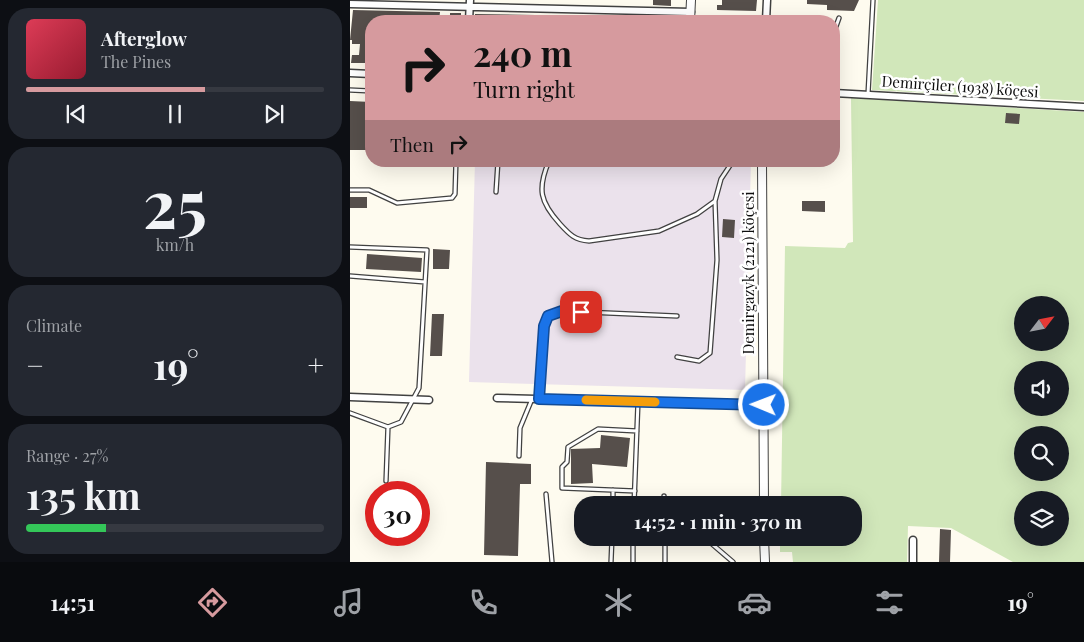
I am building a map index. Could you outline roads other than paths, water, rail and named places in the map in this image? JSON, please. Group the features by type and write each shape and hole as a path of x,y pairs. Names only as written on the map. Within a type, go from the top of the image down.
{"street":[{"path":"691,0 691,15"},
{"path":"766,15 767,0"},
{"path":"350,4 470,3 691,12"},
{"path":"350,73 365,74"},
{"name":"Demirçiler (1938) köçesi","path":"840,93 1084,107"},
{"name":"Demirgazyk (2121) köçesi","path":"762,167 764,496"},
{"path":"350,397 429,400"},
{"path":"497,398 764,405"},
{"path":"913,540 913,562"},
{"path":"764,546 765,562"}],"lane":[{"path":"868,94 872,0"},
{"path":"350,90 365,91"},
{"path":"350,190 369,190 398,203 452,198 455,194 456,167"},
{"path":"496,192 498,167"},
{"path":"547,167 542,182 542,198 546,208 572,237 579,240 589,241 659,231 697,214 715,201"},
{"path":"677,357 699,360 710,353 716,260 715,201 718,186 730,167"},
{"path":"350,247 427,250 418,388 401,422 388,427 350,413"},
{"path":"350,276 425,282"},
{"path":"519,456 520,428 536,399 544,326 551,313 562,311 677,316"},
{"path":"635,496 638,402"},
{"path":"386,481 388,427"},
{"path":"635,491 562,488 562,467 567,462 568,447 598,429 637,431"},
{"path":"613,490 613,496"},
{"path":"546,494 552,562"},
{"path":"611,562 612,546"},
{"path":"632,562 633,546"},
{"path":"665,546 665,562"},
{"path":"714,546 733,562"}]}
